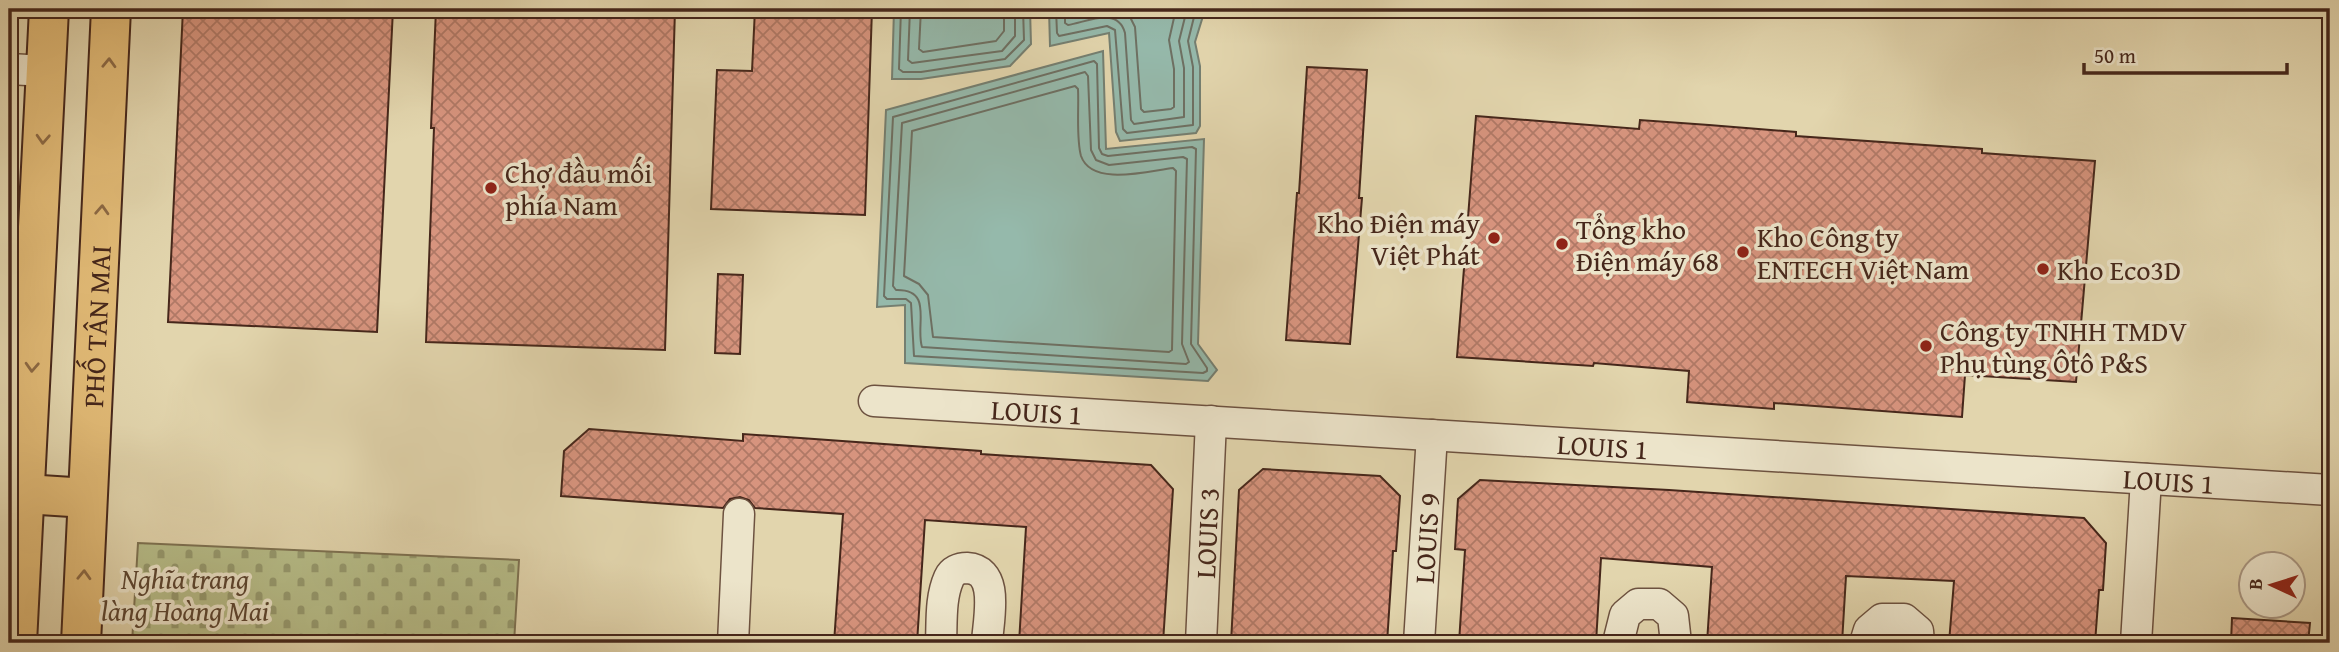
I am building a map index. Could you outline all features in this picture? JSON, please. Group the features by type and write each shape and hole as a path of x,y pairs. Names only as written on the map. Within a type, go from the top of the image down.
{"main road":[{"path":"18,643 49,9"},
{"name":"PHỐ TÂN MAI","path":"81,643 111,9"},
{"path":"25,494 87,498"}],"street":[{"path":"9,69 46,71"},
{"name":"LOUIS 1","path":"874,401 2330,490"},
{"name":"LOUIS 3","path":"1200,643 1211,421"},
{"name":"LOUIS 9","path":"1419,643 1432,435"},
{"path":"2136,643 2147,479"},
{"path":"733,643 739,514"},
{"path":"941,643 944,593 951,574 961,568 975,569 985,576 990,591 987,643"},
{"path":"1618,643 1625,615 1638,604 1659,604 1673,616 1676,643"},
{"path":"1865,643 1869,630 1882,619 1903,619 1917,631 1919,643"}],"green space":[{"name":"Nghĩa trang làng Hoàng Mai","path":"138,543 519,560 514,643 132,643"}],"water":[{"path":"894,9 1030,9 1031,44 1010,66 921,79 892,79"},
{"path":"1049,9 1203,9 1195,42 1200,66 1200,126 1196,133 1120,141 1116,132 1109,33 1050,46"},
{"path":"1103,51 1106,149 1204,139 1198,344 1217,370 1208,381 905,363 905,305 877,307 886,110"}],"building":[{"path":"183,9 393,9 377,332 168,322"},
{"path":"436,9 675,9 665,350 426,342"},
{"path":"755,9 872,9 865,215 711,209 717,70 752,71"},
{"path":"1307,67 1367,70 1359,198 1362,198 1350,344 1286,340"},
{"path":"1476,116 1639,129 1640,120 1709,125 1796,132 1796,136 1982,149 1982,153 2095,161 2076,382 1965,375 1962,417 1774,403 1774,409 1687,402 1689,371 1594,363 1593,366 1457,357"},
{"path":"718,274 743,275 740,354 715,353"},
{"path":"589,429 743,441 743,434 1151,465 1173,489 1163,643 1019,643 1026,527 925,520 917,643 834,643 843,514 755,508 749,500 740,497 730,499 723,508 561,496 564,451"},
{"path":"1263,469 1380,476 1400,496 1396,551 1393,551 1387,643 1231,643 1239,490"},
{"path":"1480,480 2084,518 2106,543 2103,590 2099,590 2095,643 1949,643 1954,581 1846,576 1842,643 1707,643 1712,567 1601,558 1596,643 1459,643 1465,550 1455,549 1458,499"},
{"path":"2232,618 2310,623 2308,643 2231,643"}],"place":[{"name":"Chợ đầu mối phía Nam","path":"491,188"},
{"name":"Kho Điện máy Việt Phát","path":"1494,238"},
{"name":"Tổng kho Điện máy 68","path":"1562,244"},
{"name":"Kho Công ty ENTECH Việt Nam","path":"1743,252"},
{"name":"Kho Eco3D","path":"2043,269"},
{"name":"Công ty TNHH TMDV Phụ tùng Ôtô P&S","path":"1926,346"}]}
